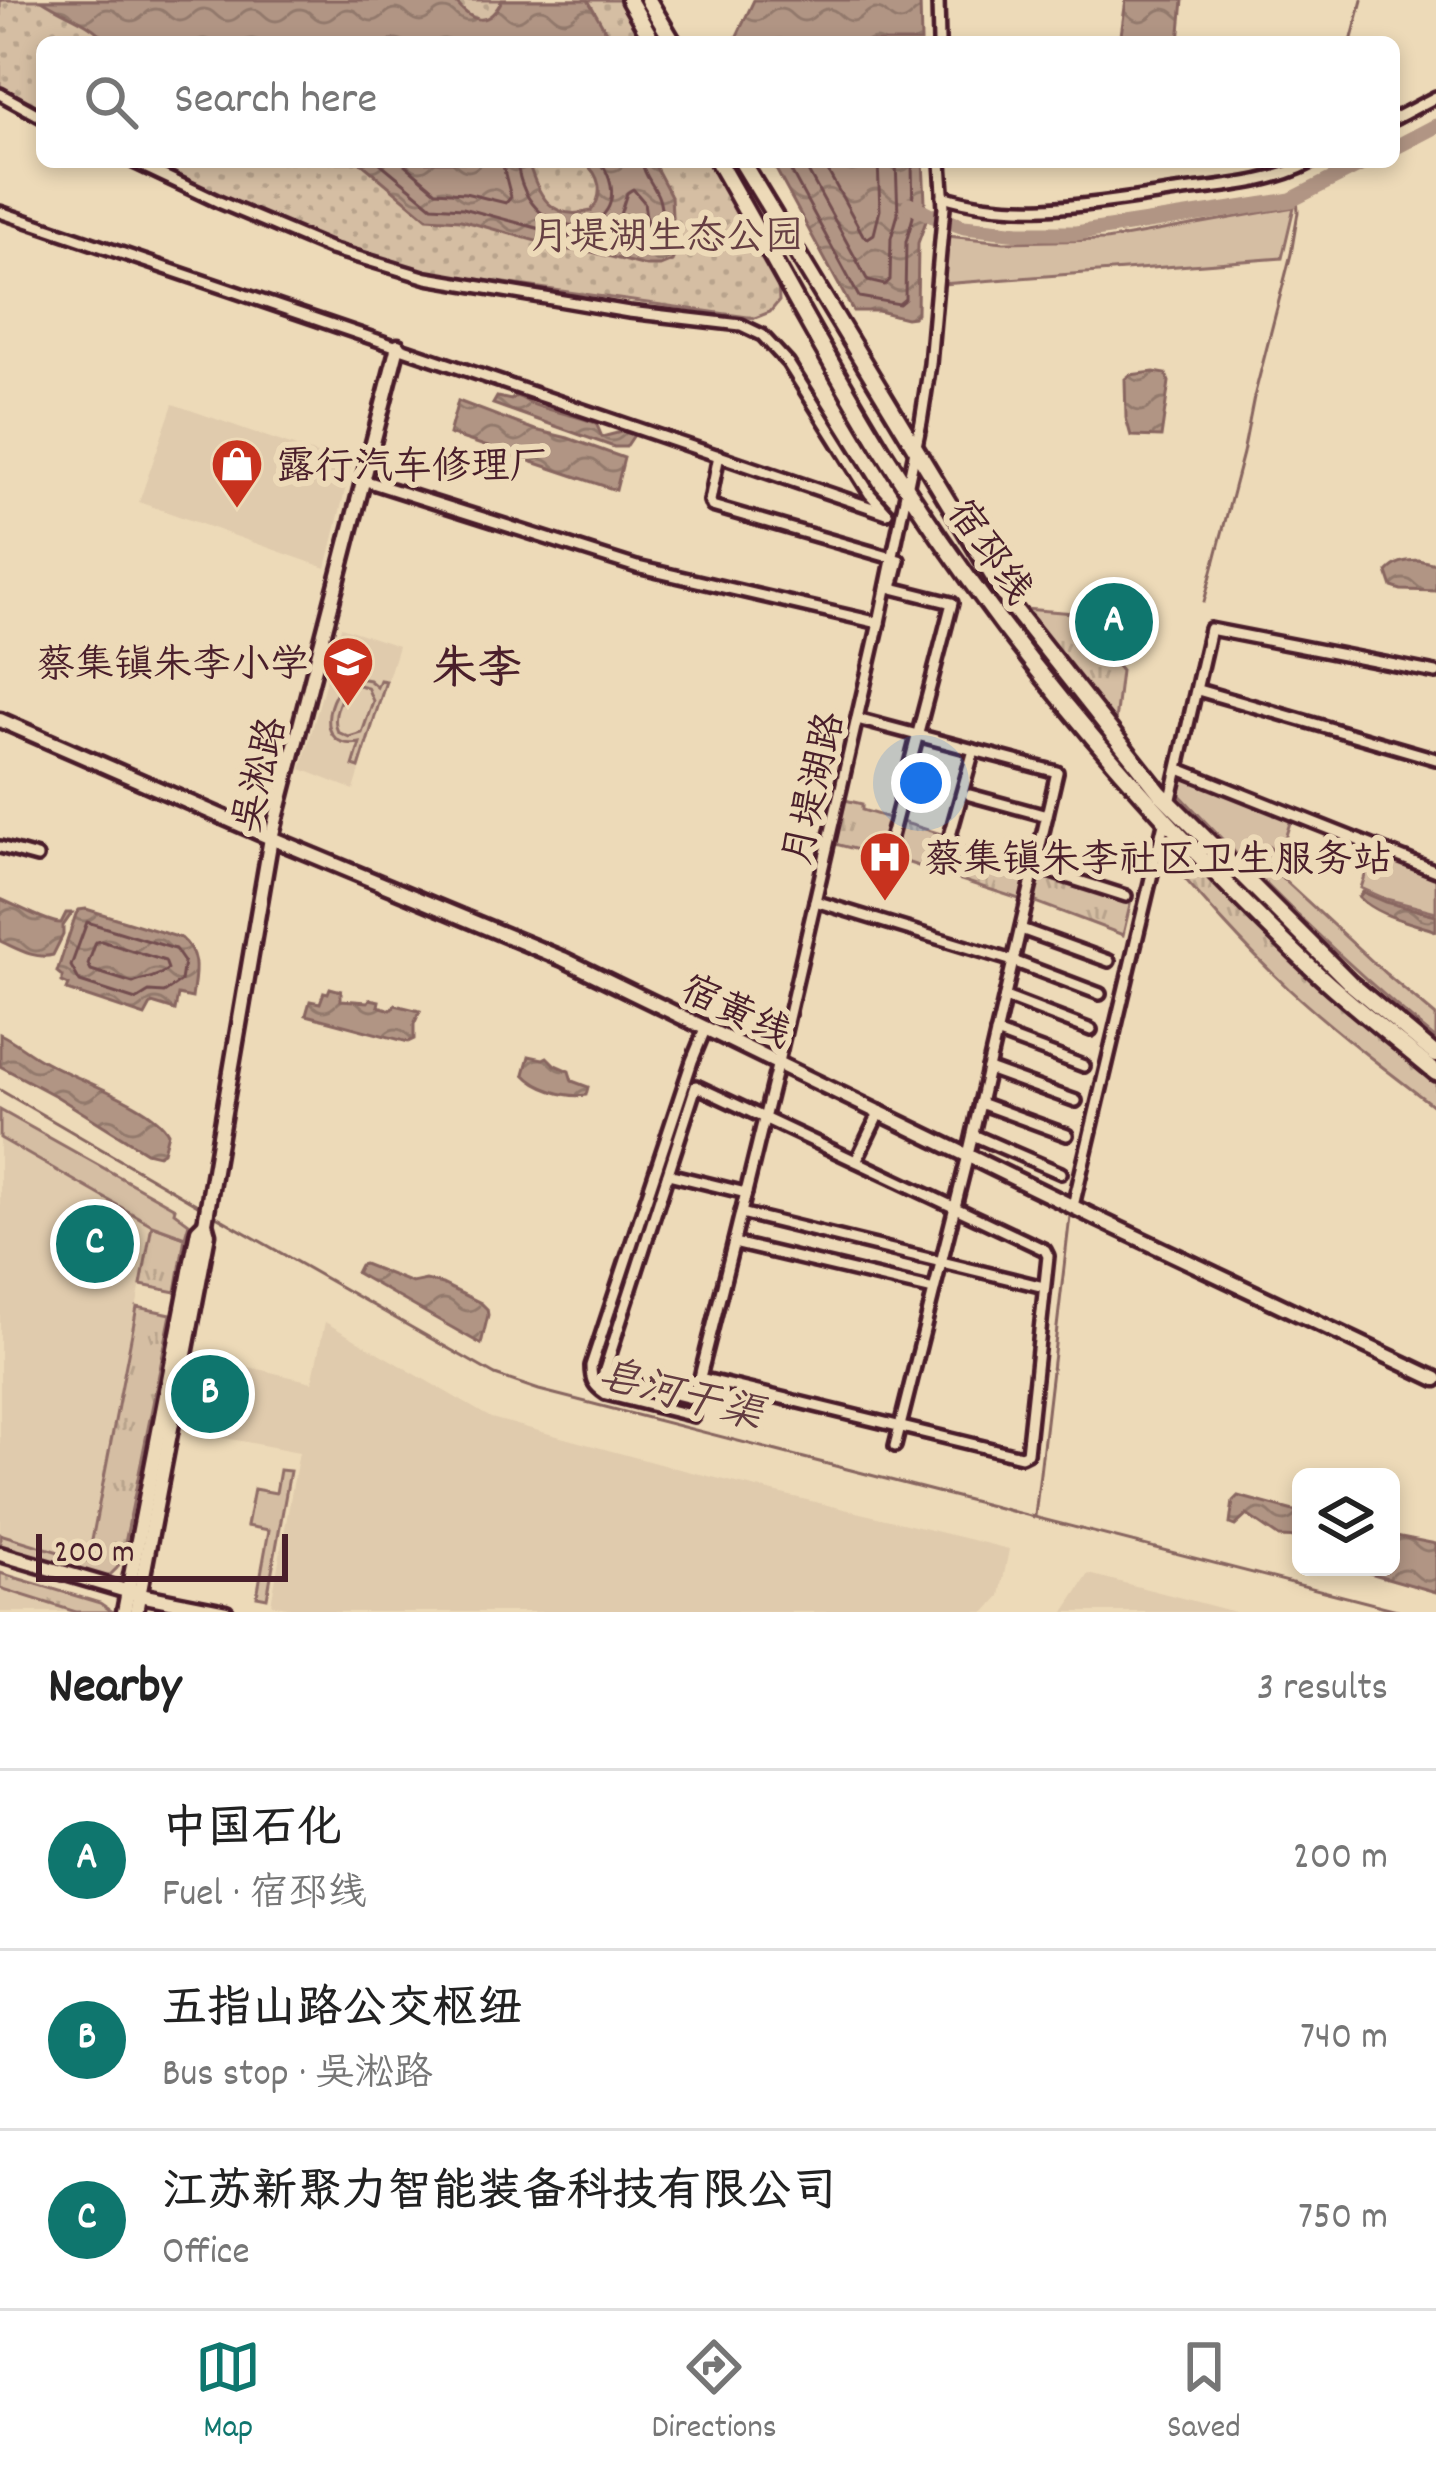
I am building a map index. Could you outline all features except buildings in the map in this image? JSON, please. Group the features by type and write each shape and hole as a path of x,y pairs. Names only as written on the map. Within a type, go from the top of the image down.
{"main road":[{"path":"629,0 650,36"},
{"path":"648,0 669,36"},
{"name":"宿邳线","path":"721,168 881,448 1061,701 1164,820 1306,963 1436,1073"},
{"name":"宿邳线","path":"746,168 1004,595 1170,802 1350,983 1436,1055"},
{"name":"吴淞路","path":"124,1612 134,1593 208,1234 205,1223 271,838 398,346"},
{"name":"宿黄线","path":"0,720 563,958 1436,1379"},
{"path":"0,1554 134,1593 226,1612"},
{"name":"吴淞路","path":"134,1593 136,1612"}],"street":[{"path":"938,0 939,36"},
{"path":"0,94 36,114"},
{"path":"1400,116 1436,97"},
{"path":"147,168 331,249 427,278 628,312 724,322 762,335 788,363 870,494 898,526"},
{"name":"月堤湖路","path":"700,1378 778,1062 915,450 930,364 944,202 941,168"},
{"path":"944,202 1054,208 1274,179 1299,168"},
{"path":"0,212 887,513"},
{"path":"719,455 710,501 717,510 899,560 892,588 952,603 888,848"},
{"path":"363,480 637,567 879,623"},
{"path":"1072,1206 1210,629 1436,673"},
{"path":"1198,690 1436,759"},
{"path":"857,719 1057,772 895,1447"},
{"path":"974,750 946,850 1126,896"},
{"path":"1179,769 1436,871"},
{"path":"970,795 1047,816"},
{"path":"0,847 37,857"},
{"path":"815,901 1013,961 1100,994"},
{"path":"1021,928 1109,961"},
{"path":"1005,998 1091,1030"},
{"path":"694,1416 606,1394 591,1380 591,1366 662,1178 696,1087 1045,1250 1048,1256 1025,1456 700,1378 695,1399 603,1376 662,1178 706,1028"},
{"path":"997,1033 1084,1066"},
{"path":"988,1069 1076,1101"},
{"path":"980,1103 1067,1135"},
{"path":"856,1161 880,1112"},
{"path":"973,1135 1061,1173"},
{"path":"662,1178 746,1193"},
{"path":"741,1213 1044,1287"},
{"path":"734,1243 934,1290"}],"shaded area":[{"path":"173,404 351,466 326,568 139,502"},
{"name":"蔡集镇朱李小学","path":"341,627 398,646 354,790 301,769"},
{"path":"0,1138 152,1225 88,1562 0,1534"},
{"path":"325,1322 491,1418 1009,1549 1000,1596 986,1612 310,1612 271,1604 299,1452 183,1430 199,1355 312,1382"},
{"path":"1089,1574 1182,1598 1235,1612 1064,1612"},
{"path":"0,1588 76,1611 76,1612 0,1612"}],"green space":[{"path":"0,0 620,0 640,36 36,36 36,106 0,87"},
{"name":"月堤湖生态公园","path":"161,168 713,168 778,285 779,301 770,312 755,318 426,272 329,242"},
{"path":"1294,207 1282,258 941,284 947,236 1004,242 1106,240"},
{"path":"1024,609 1074,613 1121,671 1115,722"},
{"path":"352,677 377,687 380,680 386,681 359,768 353,766 360,743 345,743 330,729 331,706","holes":["354,684 367,687 373,701 362,733 349,737 338,732 336,713 341,699"]},
{"path":"1184,774 1292,816 1280,855 1269,847 1265,862 1436,1016 1436,1039 1272,890 1179,794"},
{"path":"845,800 862,804 862,810 948,836 944,852 1027,875 1024,897 835,844"},
{"path":"1168,832 1296,963 1436,1082 1436,1108 1325,1021 1256,957 1162,852"},
{"path":"1374,848 1436,873 1436,912 1361,888"},
{"path":"1040,873 1131,901 1123,935 1033,901"},
{"path":"0,1110 175,1208 189,1223 185,1237 152,1225 0,1138"},
{"path":"152,1225 185,1237 176,1292 141,1285"},
{"path":"137,1307 171,1314 117,1568 107,1578 95,1576 0,1547 0,1534 88,1561"},
{"path":"280,1470 290,1471 267,1598 257,1596 269,1530 247,1526 254,1489 276,1493"},
{"path":"0,1573 100,1603 113,1612 76,1612 0,1588"}],"water":[{"path":"42,0 454,0 473,17 485,19 502,0 588,0 609,36 102,36"},
{"path":"754,0 920,0 921,36 737,36"},
{"path":"1126,0 1183,0 1180,36 1121,36"},
{"path":"367,168 530,168 548,203 565,213 577,213 591,211 599,191 589,168 656,168 671,196 680,243 672,261 646,266 461,220 427,218"},
{"path":"775,168 923,168 926,221 918,243 917,313 906,318 853,311"},
{"path":"1166,374 1169,382 1161,437 1131,436 1125,379"},
{"path":"516,396 596,423 602,437 625,431 634,435 626,447 614,447 493,404 497,397 511,400"},
{"path":"458,401 624,458 616,490 449,434"},
{"path":"1418,560 1436,564 1436,591 1392,587 1387,572"},
{"path":"1363,892 1436,915 1436,931 1375,909 1359,897"},
{"path":"0,899 56,923 72,913 53,955 33,955 0,941"},
{"path":"86,909 181,938 194,958 192,998 178,995 175,1010 152,1003 145,1016 67,990 69,985 57,972 76,914"},
{"path":"330,988 341,991 341,1000 370,999 391,1010 395,1005 420,1011 414,1039 408,1042 306,1015 310,1001 320,1003"},
{"path":"0,1034 160,1122 168,1133 163,1152 146,1152 0,1066"},
{"path":"529,1056 547,1057 569,1071 572,1081 588,1087 586,1095 536,1084 524,1074"},
{"path":"364,1264 412,1283 442,1284 481,1303 488,1315 481,1344 356,1273"},
{"path":"1238,1496 1292,1511 1292,1538 1279,1537 1247,1515 1235,1526 1230,1524"},
{"path":"1400,1537 1436,1544 1436,1592 1380,1576 1400,1576"}],"waterway":[{"path":"1353,36 1362,0"},
{"path":"1400,145 1436,126"},
{"path":"909,204 964,227 1076,233 1291,200 1354,168"},
{"path":"1204,602 1291,254 1297,197"},
{"name":"皂河干渠","path":"0,1090 201,1207"},
{"name":"皂河干渠","path":"209,1212 495,1375 539,1390 1405,1612"},
{"path":"1035,1516 1070,1216"}],"place":[{"name":"露行汽车修理厂","path":"237,510"},
{"name":"中国石化","path":"1114,622"},
{"name":"蔡集镇朱李小学","path":"348,708"},
{"name":"蔡集镇朱李社区卫生服务站","path":"885,903"},
{"name":"江苏新聚力智能装备科技有限公司","path":"95,1244"},
{"name":"五指山路公交枢纽","path":"210,1394"}],"district":[{"name":"朱李","path":"477,666"}]}
